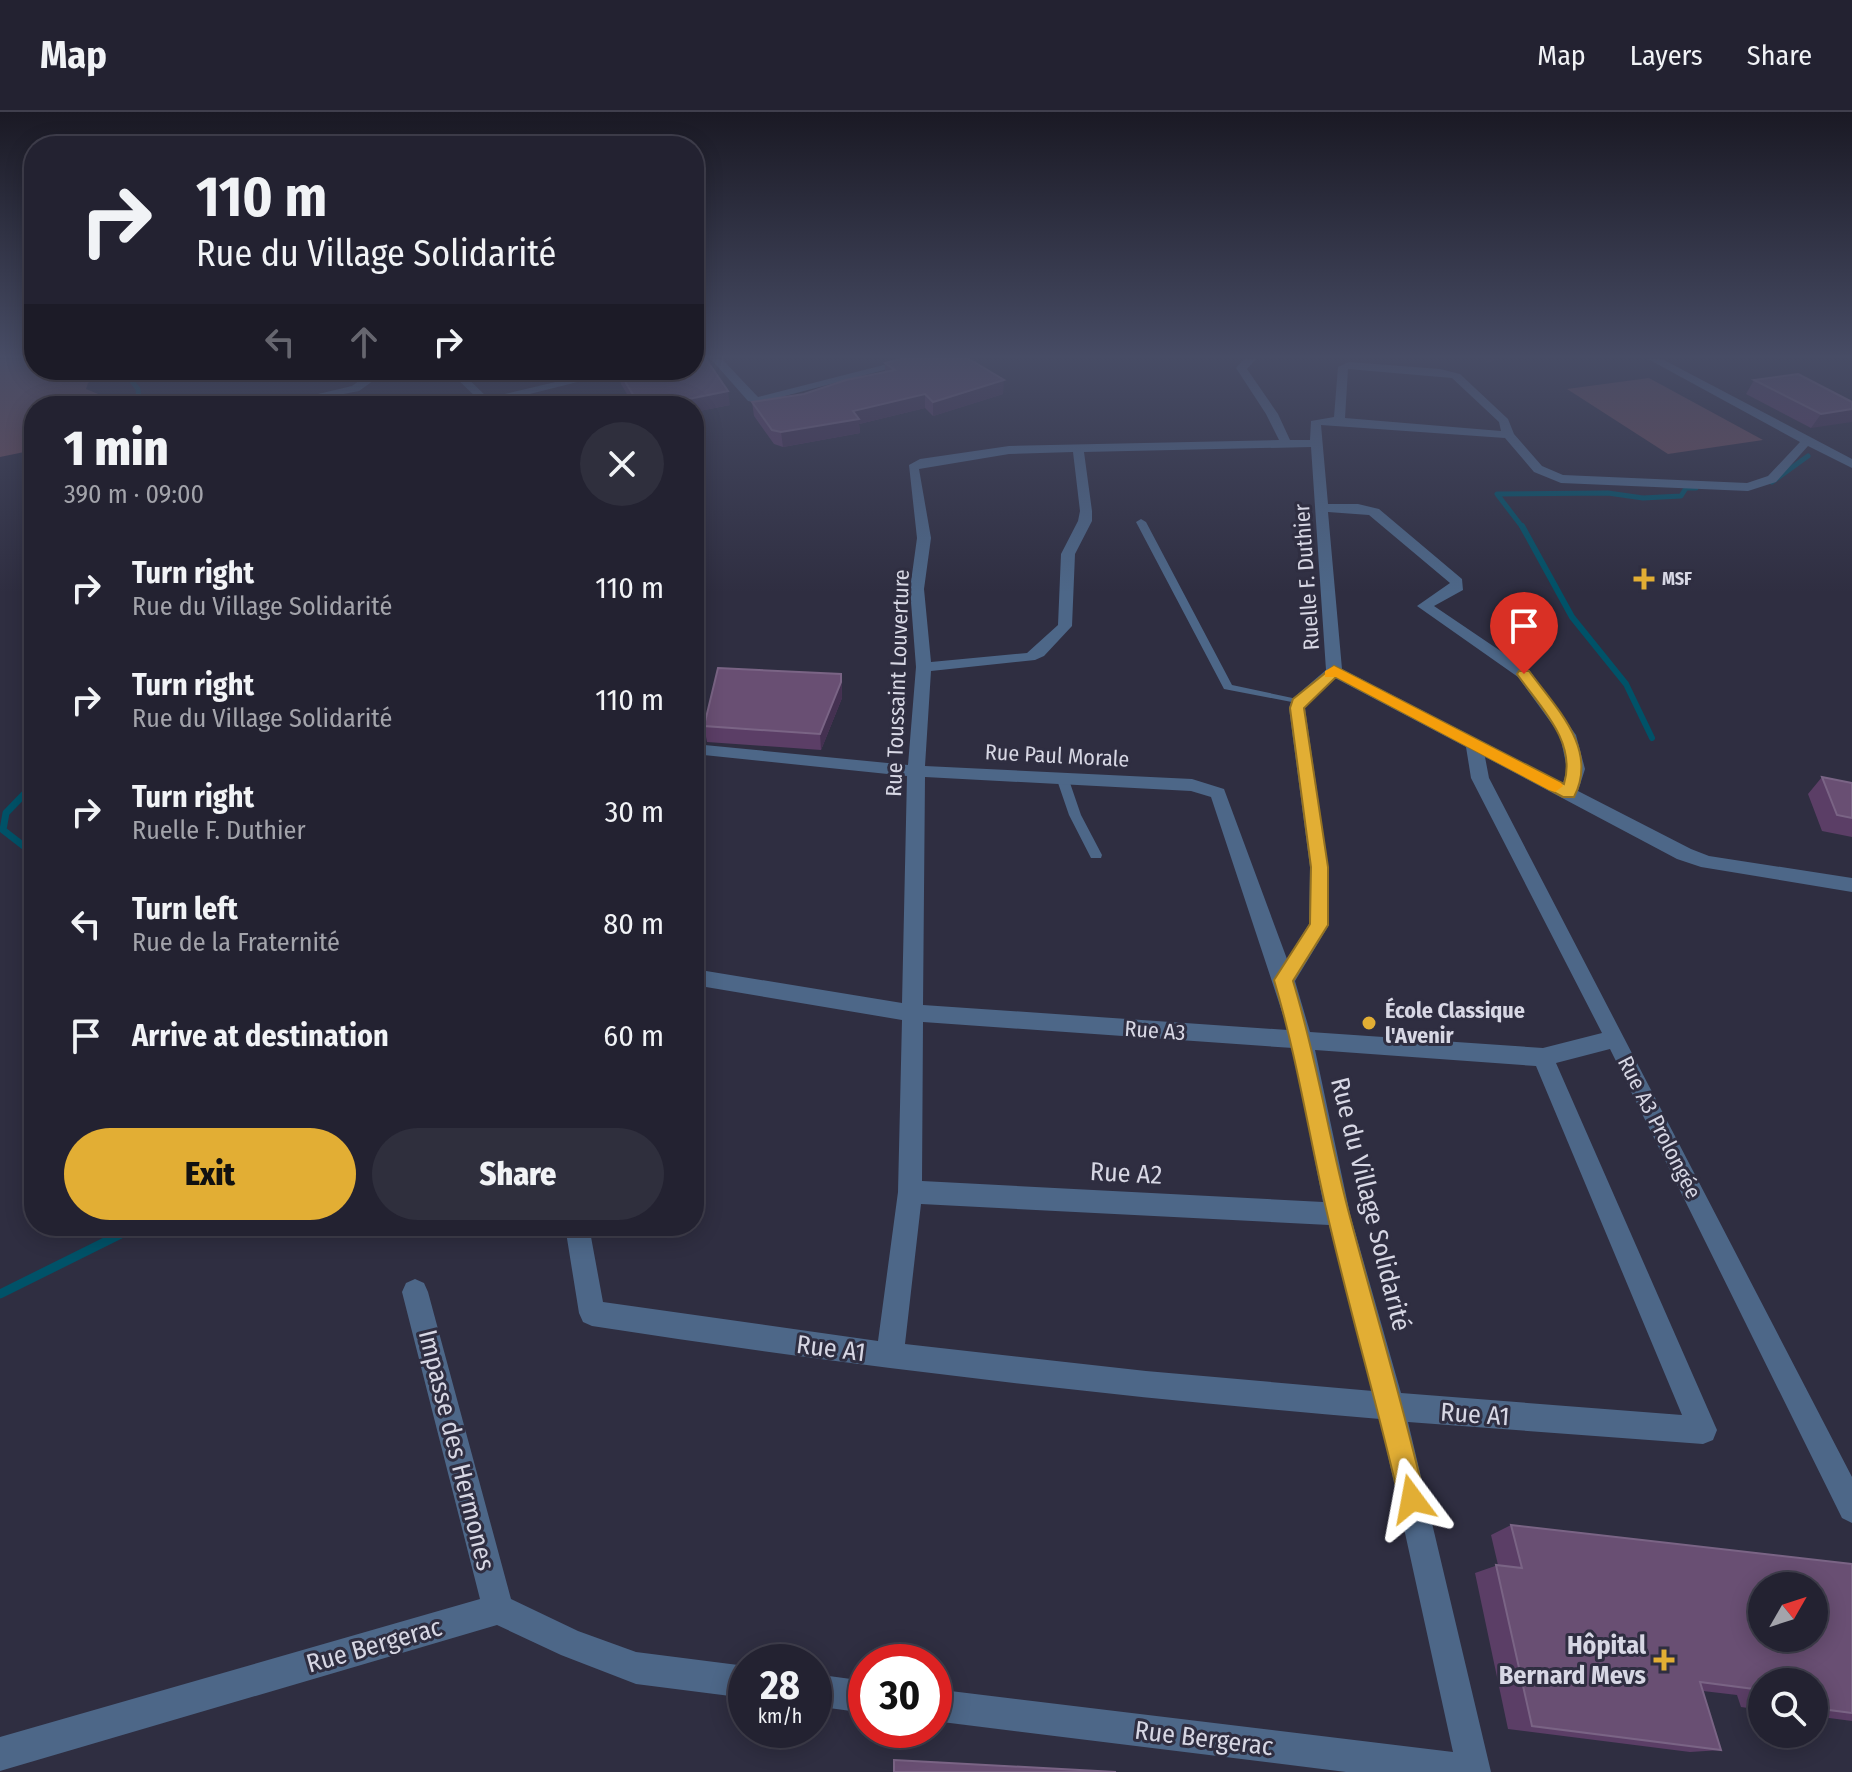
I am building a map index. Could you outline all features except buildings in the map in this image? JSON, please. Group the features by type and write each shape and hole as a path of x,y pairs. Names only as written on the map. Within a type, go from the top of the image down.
{"street":[{"path":"1283,436 1286,443"},
{"path":"1317,436 1318,443"},
{"path":"1509,436 1538,469 1573,481 1748,487 1772,479 1806,442"},
{"path":"1797,436 1852,464"},
{"name":"Rue Toussaint Louverture","path":"890,1355 910,1192 916,771 924,667 917,589 924,538 915,465 1009,450 1318,443"},
{"name":"Ruelle F. Duthier","path":"1318,443 1334,671 1684,854 1708,862 1852,885"},
{"path":"924,667 1030,657 1039,653 1065,626 1068,554 1085,521 1086,511 1078,448"},
{"path":"1323,508 1358,508 1374,512 1457,582 1458,587 1424,606 1524,674 1568,735 1576,769 1569,794"},
{"path":"1284,980 1319,925 1319,867 1298,702 1334,671"},
{"name":"Rue A3 Prolongée","path":"1474,745 1480,778 1616,1039 1852,1508"},
{"name":"Rue Paul Morale","path":"704,750 916,771 1192,785 1218,793 1284,980"},
{"name":"Rue A3","path":"704,979 912,1013 1543,1057 1616,1039"},
{"name":"Rue du Village Solidarité","path":"1284,980 1302,1040 1338,1214 1391,1408 1474,1772"},
{"name":"Rue A1","path":"579,1236 592,1313 701,1331 890,1355 1391,1408 1703,1430 1543,1057"},
{"name":"Rue A2","path":"910,1192 1338,1214"},
{"name":"Impasse des Hermones","path":"415,1292 498,1609"},
{"path":"498,1609 572,1644 636,1668 728,1680"},
{"name":"Rue Bergerac","path":"0,1754 498,1609"},
{"name":"Rue Bergerac","path":"952,1707 1474,1772"}],"lane":[{"path":"1141,522 1228,687 1298,702"},
{"path":"1063,780 1075,815 1096,855"}],"shaded area":[{"path":"0,436 24,436 24,452 0,457"},
{"path":"1641,436 1757,436 1763,440 1668,454"}],"waterway":[{"path":"1772,482 1808,456"},
{"path":"1523,528 1497,494 1608,493 1643,498 1681,496 1686,488 1696,488"},
{"path":"1522,526 1572,617 1626,684 1652,738"},
{"path":"24,794 6,813 3,830 24,846"},
{"path":"0,1294 117,1236"}],"slow traffic":[{"path":"1330,674 1334,671 1555,786"}],"place":[{"name":"MSF","path":"1644,579"},
{"name":"École Classique l'Avenir","path":"1369,1023"},
{"name":"Hôpital Bernard Mevs","path":"1664,1660"}],"route":[{"path":"1412,1499 1391,1408 1338,1214 1302,1040 1284,980 1319,925 1319,867 1297,708 1298,702 1334,671 1569,794 1576,769 1568,735 1524,674"}]}
